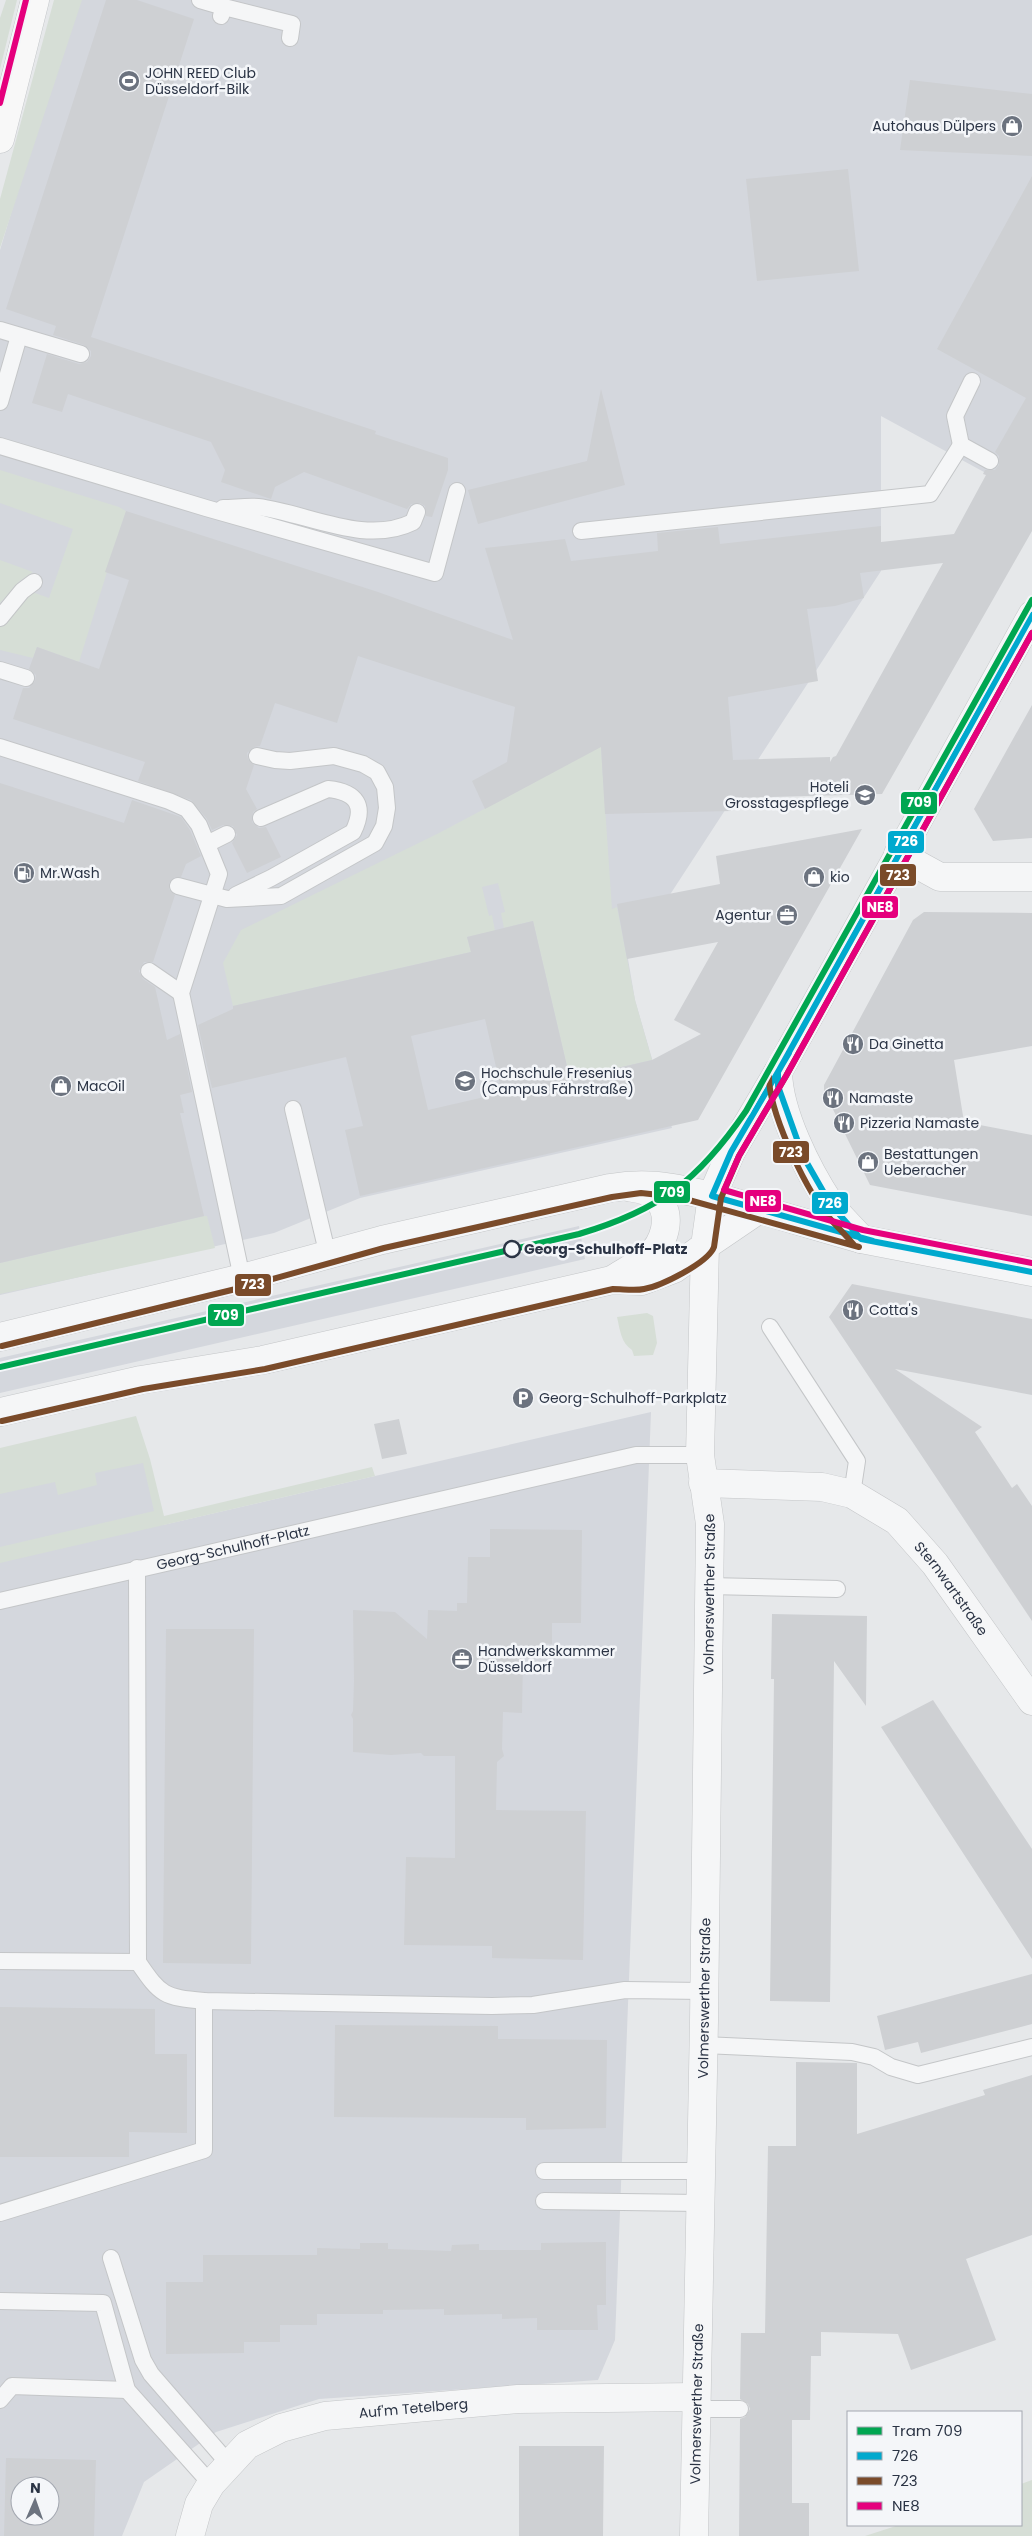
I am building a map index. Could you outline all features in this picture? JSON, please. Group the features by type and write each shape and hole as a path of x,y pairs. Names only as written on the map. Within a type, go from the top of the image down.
{"main road":[{"path":"0,139 35,0"}],"street":[{"name":"Volmerswerther Straße","path":"694,2536 704,2045 710,1524 700,1455 705,1246 712,1196 731,1152 778,1072 1032,614"},
{"path":"898,854 940,877 1032,877"},
{"path":"778,1072 778,1086 803,1156 831,1205 861,1239"},
{"path":"0,1337 242,1278 382,1240 622,1186 664,1185 712,1196 861,1239 1032,1272"},
{"path":"612,1280 649,1257 662,1240 666,1225 664,1211 657,1198 644,1190 622,1186"},
{"path":"0,1412 141,1380 263,1360 612,1280 642,1281 674,1269 758,1210"},
{"name":"Sternwartstraße","path":"703,1483 822,1487 852,1494 897,1521 935,1564 1032,1701"},
{"name":"Auf'm Tetelberg","path":"190,2536 199,2504 211,2484 247,2445 281,2428 325,2416 518,2399 696,2403"}],"lane":[{"path":"200,0 222,12 292,24 290,38"},
{"path":"0,330 81,354"},
{"path":"0,402 19,336"},
{"path":"580,530 930,494 961,445 955,416 972,381"},
{"path":"961,445 990,461"},
{"path":"0,446 206,508 435,573 457,491"},
{"path":"206,508 257,507 345,526 389,531 413,522 417,512"},
{"path":"0,618 22,591 34,582"},
{"path":"0,670 26,678"},
{"path":"0,747 187,809 199,825 219,874 221,897 181,993 242,1278"},
{"path":"178,886 221,897 281,896 375,843 384,826 387,808 385,787 377,772 364,764 334,756 290,761 257,756"},
{"path":"221,897 271,878 353,832 360,819 359,806 354,796 340,790 328,789 261,818"},
{"path":"207,844 227,834"},
{"path":"150,971 181,993"},
{"path":"293,1109 328,1256"},
{"path":"770,1327 857,1461 852,1494"},
{"name":"Georg-Schulhoff-Platz","path":"0,1601 636,1454 700,1455"},
{"path":"138,1568 138,1962 158,1991 184,1999 204,2001 525,2005 625,1990 704,1991"},
{"path":"709,1586 837,1590"},
{"path":"0,1961 138,1962"},
{"path":"0,2213 204,2150 204,2001"},
{"path":"704,2045 852,2052 874,2057 891,2067 918,2075 1032,2048"},
{"path":"544,2171 701,2171"},
{"path":"544,2201 700,2203"},
{"path":"111,2258 143,2360 152,2374 229,2464"},
{"path":"0,2300 103,2303 127,2390 211,2484"},
{"path":"0,2400 12,2386 127,2390"},
{"path":"696,2403 740,2409"}],"shaded area":[{"path":"6,0 17,0 0,69 0,18"},
{"path":"54,0 82,0 0,248 0,199"},
{"path":"75,0 1032,0 1032,498 881,416 881,571 628,959 635,1000 672,1128 360,1198 274,1233 0,1295 0,250"},
{"path":"0,470 119,507 126,511 79,662 37,647 33,658 0,650 0,624 27,594 35,593 49,598 73,529 0,503"},
{"path":"0,560 33,572 20,581 0,603"},
{"path":"599,719 612,909 617,907 635,1000 652,1060 570,1079 533,921 504,928 501,913 505,912 498,883 482,887 489,916 492,915 495,931 467,937 471,952 233,1006 223,963 241,930 439,833 561,768"},
{"path":"207,1216 215,1248 0,1294 0,1263"},
{"path":"579,1226 585,1259 0,1393 0,1358"},
{"path":"647,1313 653,1316 657,1343 653,1355 634,1356 632,1350 623,1340 617,1317"},
{"path":"651,1412 615,2340 598,2380 319,2399 216,2432 144,2482 122,2536 0,2536 0,1482 145,1450 163,1525"},
{"path":"136,1416 150,1459 164,1516 372,1467 375,1476 0,1563 0,1547 154,1511 143,1463 95,1473 97,1485 58,1495 55,1482 0,1494 0,1448"},
{"path":"1032,2480 1032,2536 865,2536 896,2526 1022,2526 1022,2484"}],"building":[{"path":"106,0 137,0 194,19 91,337 376,431 375,434 448,458 448,470 432,517 426,516 425,506 420,503 411,504 407,509 304,472 275,487 271,499 221,482 225,470 211,442 68,394 62,412 32,403 47,354 79,364 87,362 91,356 91,351 84,345 53,335 56,326 6,309"},
{"path":"910,80 1032,94 1032,156 900,150"},
{"path":"848,169 859,271 757,281 746,179"},
{"path":"1032,176 1032,531 882,794 731,798 731,811 605,814 601,747 485,809 472,781 507,762 515,707 358,656 337,723 275,703 260,746 254,747 247,753 248,759 254,765 246,789 257,809 253,812 252,822 259,828 266,827 281,857 247,873 232,843 237,835 233,826 223,825 212,830 207,819 191,800 138,781 145,762 13,719 23,688 29,688 35,681 36,675 29,669 37,647 99,669 129,580 105,572 126,511 378,592 513,640 485,548 565,539 571,561 658,551 657,533 718,527 720,544 881,526 881,542 954,534 986,475 983,474 985,470 995,470 999,465 999,456 995,452 1026,398 937,349","holes":["943,563 836,756 830,762 830,757 733,760 728,697 818,681 807,609 835,606 864,598 860,573"]},
{"path":"601,389 625,485 478,524 468,490 587,461"},
{"path":"1032,705 1032,838 993,841 974,809"},
{"path":"0,783 124,823 132,800 181,817 190,830 201,856 186,864 181,877 175,877 169,883 169,889 175,895 153,962 144,962 139,971 143,979 155,987 167,1040 180,1034 192,1092 180,1095 184,1113 180,1113 204,1216 0,1263"},
{"path":"862,829 698,1120 360,1196 345,1130 363,1126 346,1057 212,1088 198,1025 233,1009 233,1006 471,952 467,937 533,921 570,1079 652,1060 701,1034 674,1020 718,942 627,959 617,904 720,884 716,856","holes":["485,1019 502,1093 428,1110 411,1036"]},
{"path":"924,912 1032,913 1032,1046 954,1060 964,1122 1032,1135 1032,1216 870,1185 824,1091 824,1085 913,920"},
{"path":"852,1284 1032,1319 1032,1395 895,1369 982,1427 975,1432 1012,1488 1017,1484 1032,1506 1032,1621 829,1317"},
{"path":"399,1419 407,1454 382,1459 374,1424"},
{"path":"490,1529 582,1530 581,1623 552,1623 552,1644 542,1643 523,1657 522,1713 503,1712 502,1749 504,1756 497,1762 496,1810 586,1811 583,1960 492,1958 492,1946 404,1945 406,1857 455,1858 455,1756 424,1756 421,1753 391,1755 353,1752 353,1719 351,1715 353,1711 354,1681 353,1610 395,1612 427,1639 428,1610 457,1611 457,1603 467,1603 468,1557 490,1557"},
{"path":"772,1614 867,1616 866,1706 834,1661 830,2002 770,2001 774,1679 771,1679"},
{"path":"166,1629 254,1629 251,1964 163,1963"},
{"path":"933,1700 1032,1849 1032,1959 881,1727"},
{"path":"1032,1974 1032,2024 921,2053 918,2042 885,2050 877,2016"},
{"path":"0,2007 155,2009 155,2054 187,2054 187,2133 129,2132 129,2157 0,2157"},
{"path":"335,2025 498,2026 498,2039 607,2040 606,2128 526,2130 526,2118 334,2117"},
{"path":"796,2062 857,2063 857,2134 985,2095 983,2090 1032,2075 1032,2235 966,2259 996,2340 911,2370 898,2334 821,2332 821,2356 811,2356 810,2420 792,2420 792,2503 809,2503 809,2536 739,2536 740,2419 745,2417 750,2409 748,2404 740,2399 741,2333 765,2333 768,2146 796,2146"},
{"path":"606,2242 606,2305 597,2305 598,2330 537,2330 537,2318 502,2319 502,2314 444,2315 444,2309 383,2310 383,2314 317,2314 317,2325 280,2325 280,2342 244,2342 244,2353 166,2354 166,2282 203,2282 203,2255 317,2255 317,2248 360,2249 360,2243 388,2243 388,2249 451,2251 452,2245 479,2244 479,2250 541,2250 541,2243"},
{"path":"519,2446 604,2446 603,2536 519,2536"},
{"path":"6,2458 96,2460 94,2536 4,2536"}],"tram line":[{"name":"709","path":"0,1367 579,1234 633,1214 675,1190 711,1156 746,1111 1032,600"}],"transit line":[{"name":"NE8","path":"0,103 26,0"},
{"name":"726","path":"1032,615 778,1072 778,1086 803,1156 831,1205 861,1239 1032,1272"},
{"name":"723","path":"2,1421 143,1389 265,1369 613,1289 644,1289 672,1279 694,1267 714,1247 721,1198 739,1156 786,1076 1032,633"},
{"name":"NE8","path":"1032,633 786,1076 739,1156 724,1190 863,1230 1032,1263"},
{"name":"723","path":"782,1046 772,1062 769,1073 770,1088 780,1126 798,1166 817,1201 854,1245"},
{"name":"726","path":"712,1196 731,1152 789,1053"},
{"name":"723","path":"2,1346 244,1287 384,1248 612,1197 641,1193 678,1197 859,1247"},
{"name":"726","path":"712,1196 873,1241"}],"place":[{"name":"JOHN REED Club Düsseldorf-Bilk","path":"129,81"},
{"name":"Autohaus Dülpers","path":"1012,126"},
{"name":"Hoteli Grosstagespflege","path":"865,795"},
{"name":"Mr.Wash","path":"24,873"},
{"name":"kio","path":"814,877"},
{"name":"Agentur","path":"787,915"},
{"name":"Da Ginetta","path":"853,1044"},
{"name":"Hochschule Fresenius (Campus Fährstraße)","path":"465,1081"},
{"name":"MacOil","path":"61,1086"},
{"name":"Namaste","path":"833,1098"},
{"name":"Pizzeria Namaste","path":"844,1123"},
{"name":"Bestattungen Ueberacher","path":"868,1162"},
{"name":"Georg-Schulhoff-Platz","path":"512,1249"},
{"name":"Cotta's","path":"853,1310"},
{"name":"Georg-Schulhoff-Parkplatz","path":"523,1398"},
{"name":"Handwerkskammer Düsseldorf","path":"462,1659"}]}
